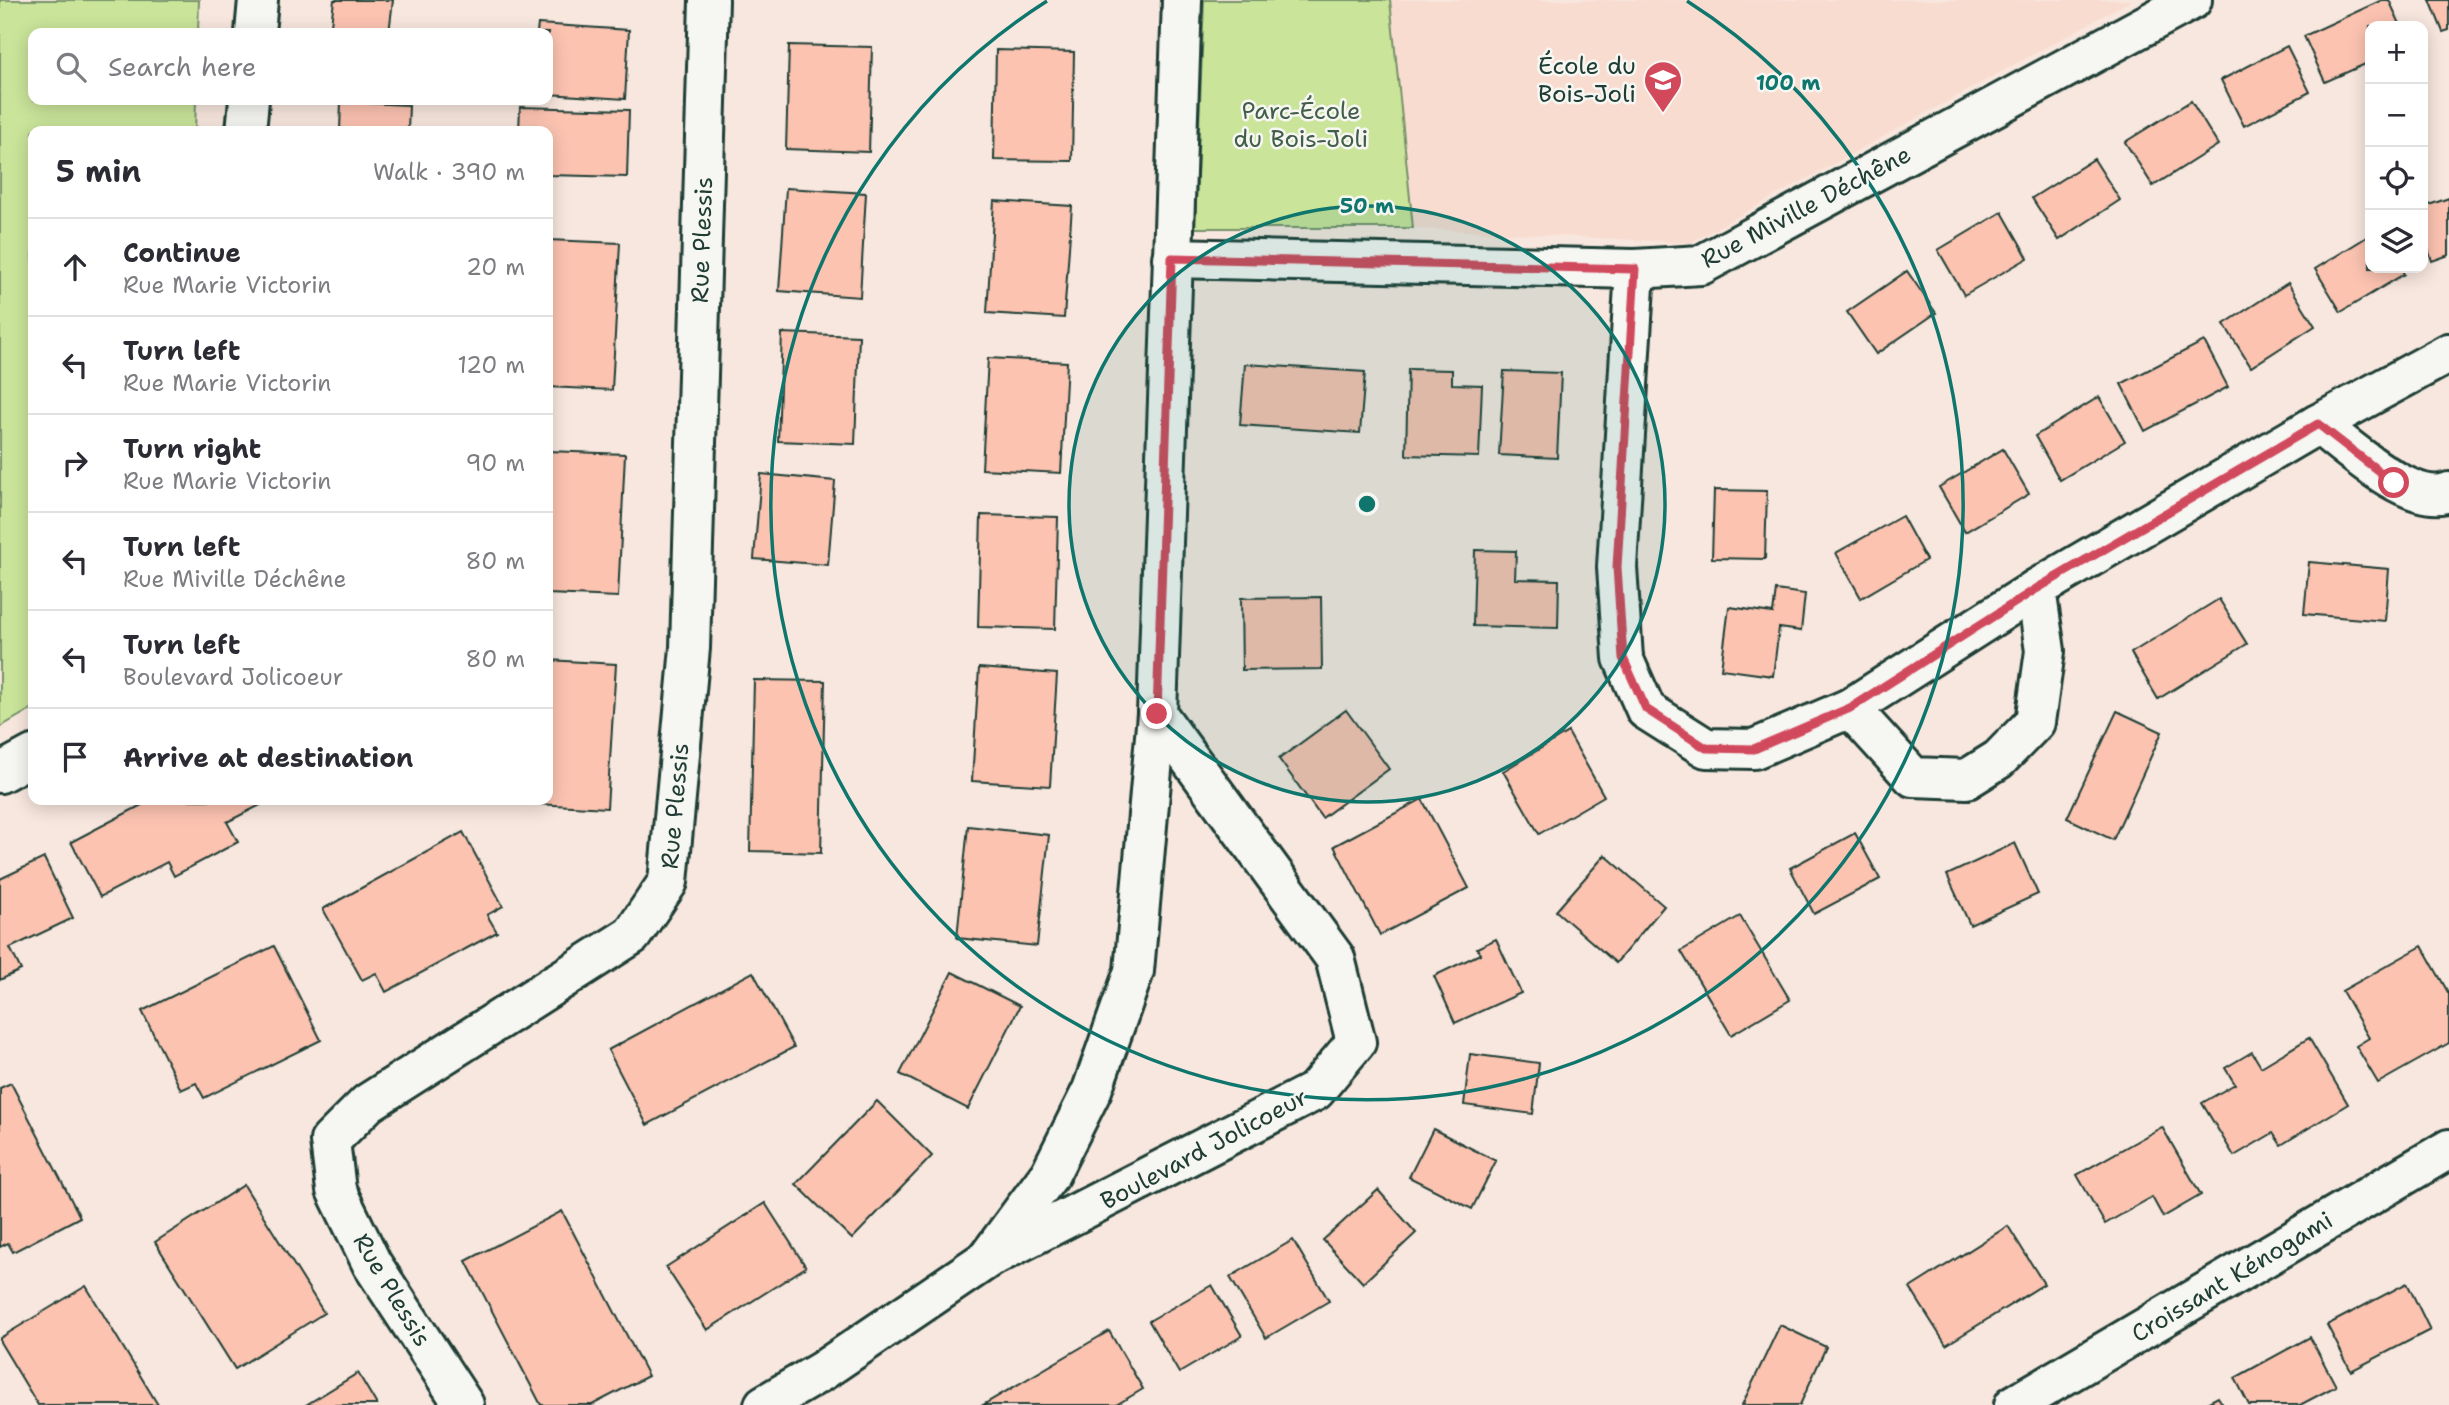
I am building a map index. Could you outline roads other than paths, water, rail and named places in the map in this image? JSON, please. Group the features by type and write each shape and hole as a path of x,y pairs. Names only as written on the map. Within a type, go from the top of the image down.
{"street":[{"path":"255,28 258,0"},
{"name":"Rue Plessis","path":"464,1405 372,1264 336,1190 330,1141 368,1103 632,935 668,883 690,648 709,0"},
{"name":"Boulevard Jolicoeur","path":"987,1259 1050,1174 1092,1090 1134,971 1157,714 1182,0"},
{"name":"Rue Miville Déchêne","path":"1172,258 1635,269 1702,265 2192,0"},
{"path":"246,126 249,105"},
{"path":"1635,269 1617,567 1623,658 1646,709 1706,748 1754,749 1850,708 2036,589 2318,424 2449,353"},
{"path":"2318,424 2394,483 2441,495 2449,492"},
{"path":"1850,708 1913,777 1967,779 2000,759 2035,722 2045,651 2036,589"},
{"name":"Boulevard Jolicoeur","path":"764,1405 822,1371 987,1259 1315,1091 1356,1042 1335,958 1157,714"},
{"path":"0,773 28,758"},
{"name":"Croissant Kénogami","path":"2014,1405 2449,1149"}],"place":[{"name":"École du Bois-Joli","path":"1663,114"}],"park label":[{"name":"Parc-École du Bois-Joli","path":"1301,125"}]}
